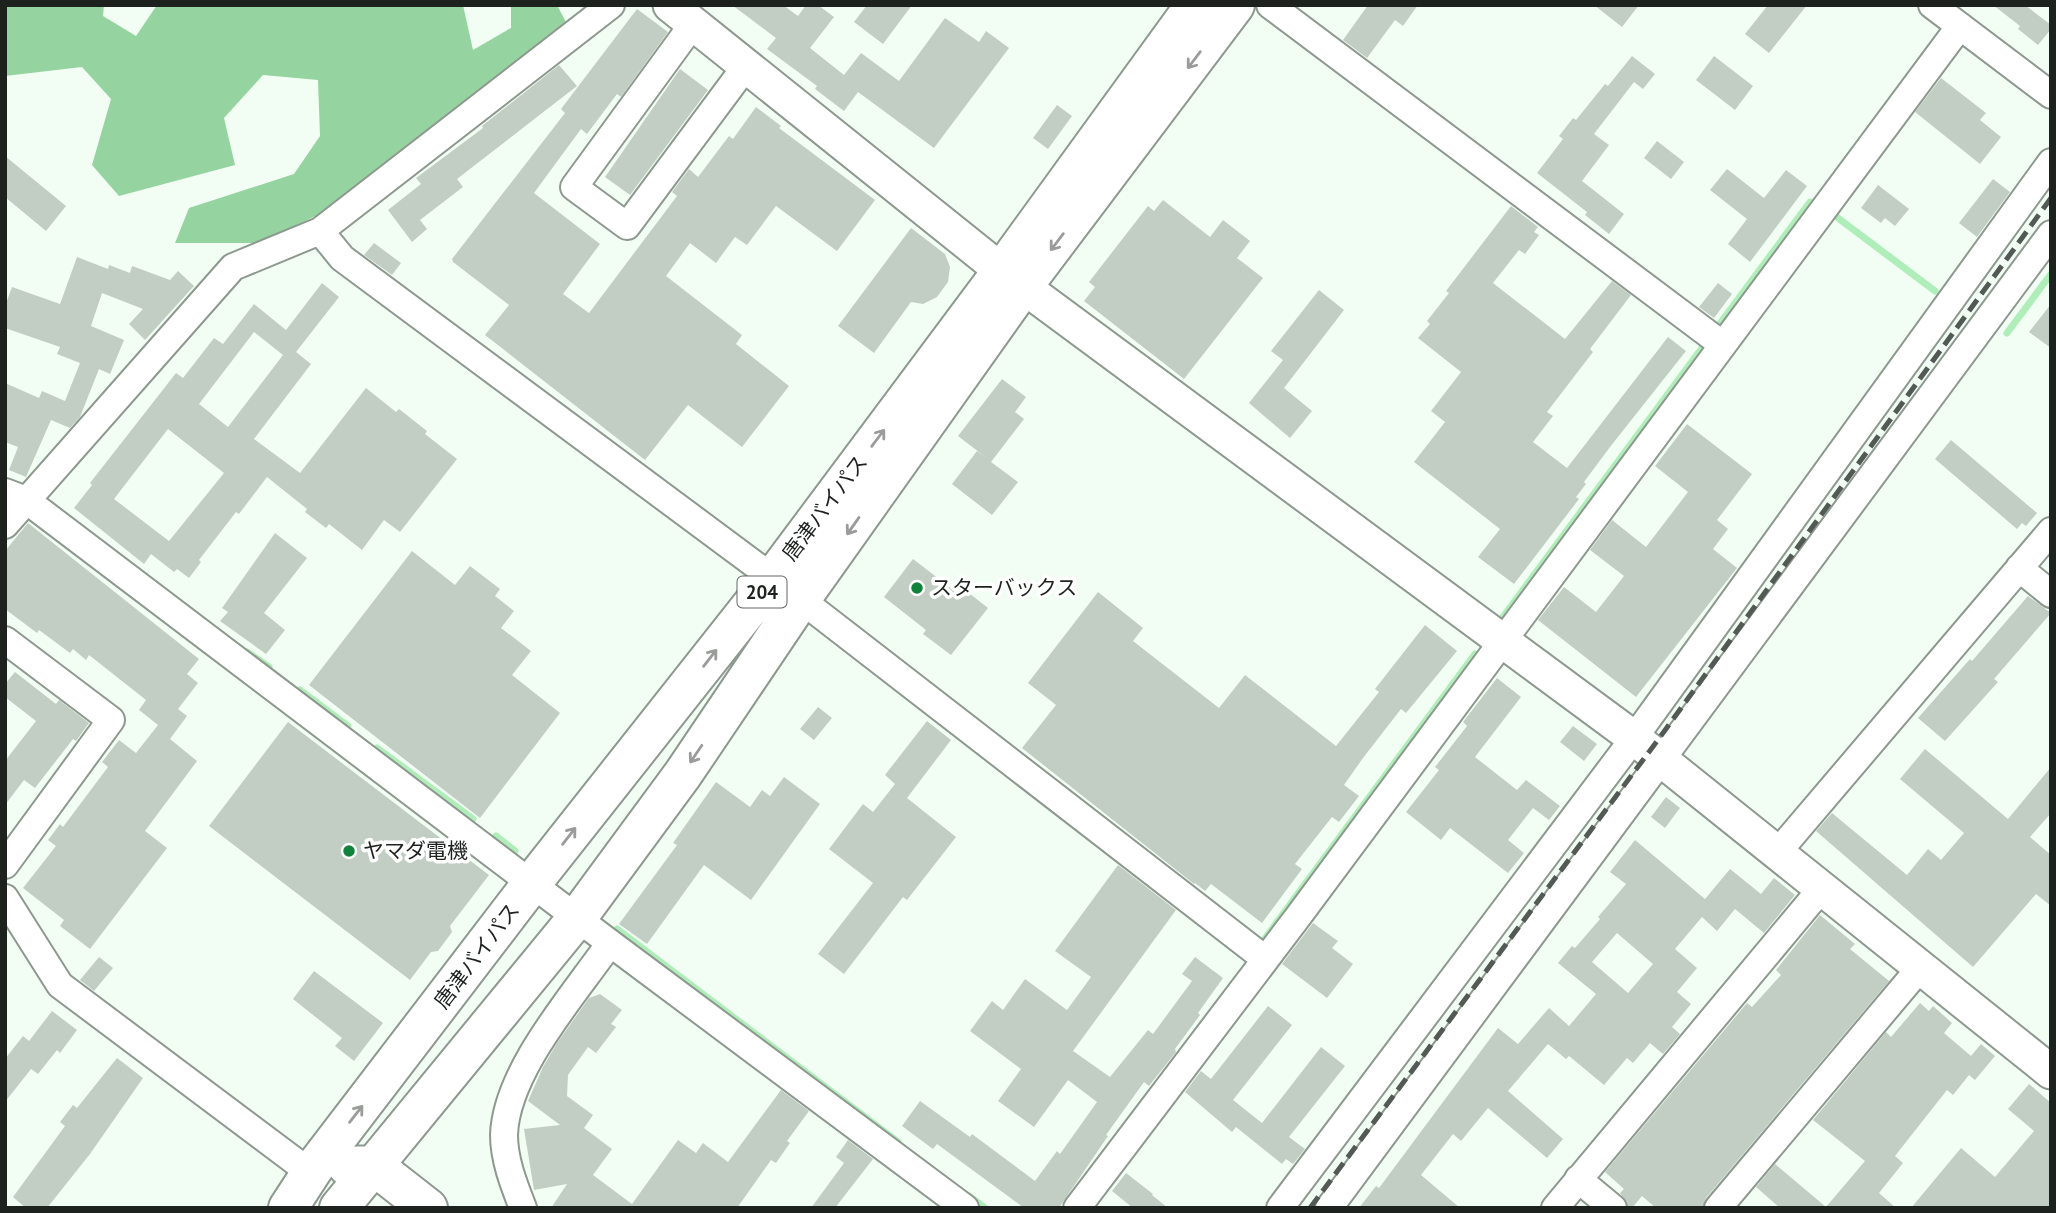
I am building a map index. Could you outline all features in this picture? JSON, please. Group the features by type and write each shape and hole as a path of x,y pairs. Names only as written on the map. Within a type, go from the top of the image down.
{"highway":[{"name":"唐津バイパス","path":"288,1208 314,1168 532,883 787,588 1013,278 1195,5"},
{"name":"唐津バイパス","path":"1013,278 1235,5"},
{"name":"唐津バイパス","path":"341,1207 577,918 683,774 787,588"},
{"path":"314,1168 373,1165 428,1208"},
{"path":"314,1168 341,1207"}],"street":[{"path":"5,525 15,496 233,267 320,231 579,16 611,5"},
{"path":"1270,5 1714,338"},
{"path":"746,66 627,226 574,187 682,14 1013,278 1634,738 2051,1072"},
{"path":"1077,1208 1258,953 1503,641 1714,338 1824,209 1950,14 2051,95"},
{"path":"1280,1208 1634,738 2051,162"},
{"path":"320,231 342,258 787,588 1258,953"},
{"path":"1329,1208 2051,234"},
{"path":"15,496 965,1208"},
{"path":"1777,853 2051,531"},
{"path":"2019,568 2051,594"},
{"path":"5,640 111,720 5,865"},
{"path":"1555,1208 1822,888"},
{"path":"5,898 60,985 296,1162 314,1168"},
{"path":"523,1208 509,1171 504,1135 510,1097 528,1058 610,943"},
{"path":"1717,1208 1920,968"},
{"path":"1578,1179 1613,1208"}],"green space":[{"path":"5,5 104,5 103,16 136,36 157,5 463,5 473,50 511,28 511,5 557,5 569,28 324,212 259,243 175,243 189,208 294,174 320,136 318,80 263,75 224,118 235,165 119,196 92,165 111,99 82,67 5,76"}],"building":[{"path":"732,5 783,5 798,16 806,5 818,5 834,17 810,48 844,75 861,53 899,81 945,18 979,42 986,31 1009,48 934,148 858,92 844,111 815,89 817,86 767,49 776,38"},
{"path":"867,5 912,5 883,44 854,22"},
{"path":"1368,5 1418,5 1403,26 1395,20 1367,58 1343,40"},
{"path":"1594,5 1639,5 1622,27"},
{"path":"1768,5 1807,5 1769,53 1745,34"},
{"path":"1993,5 2025,5 2051,25 2051,29 2038,45 2018,29 2020,26"},
{"path":"637,9 668,32 621,97 617,94 587,134 581,129 534,193 600,244 563,294 589,313 677,196 672,192 689,169 698,177 729,136 733,139 756,107 781,126 779,128 875,200 837,251 776,206 747,245 735,237 716,263 690,243 666,276 742,335 736,344 789,386 742,447 688,405 645,460 485,335 509,305 452,259 565,113 561,109"},
{"path":"1632,56 1655,74 1643,89 1634,82 1594,134 1609,145 1582,181 1624,214 1609,234 1585,215 1587,212 1537,173 1563,139 1559,136 1573,118 1576,120"},
{"path":"1714,56 1753,86 1735,110 1696,80"},
{"path":"559,65 577,86 457,179 463,187 420,220 427,229 412,242 388,210 421,184 416,178 483,128 482,126"},
{"path":"680,69 708,90 630,195 605,177"},
{"path":"1941,78 1986,113 1980,120 2001,137 1980,164 1915,112"},
{"path":"1057,105 1072,116 1048,149 1033,138"},
{"path":"1657,141 1684,162 1671,179 1644,158"},
{"path":"5,156 66,206 46,231 5,197"},
{"path":"1727,169 1764,198 1786,170 1807,186 1750,262 1728,244 1747,219 1710,190"},
{"path":"1993,179 2010,192 1977,237 1959,223"},
{"path":"1878,185 1909,209 1895,226 1885,218 1881,223 1861,208"},
{"path":"1163,200 1210,237 1223,220 1250,241 1237,258 1263,278 1184,379 1084,301 1095,287 1089,282 1148,206 1154,211"},
{"path":"1511,206 1538,227 1534,232 1539,235 1525,254 1519,250 1493,283 1565,339 1612,281 1631,295 1590,349 1593,352 1547,412 1553,416 1533,442 1567,468 1668,337 1686,351 1584,482 1586,484 1576,497 1579,499 1514,584 1478,557 1500,529 1414,462 1445,422 1431,411 1461,372 1418,338 1430,324 1427,321 1449,293 1446,291"},
{"path":"911,228 945,254 950,267 948,282 937,297 923,304 911,302 874,353 838,326"},
{"path":"374,243 401,263 392,275 364,255"},
{"path":"77,257 108,269 109,265 130,273 132,266 170,280 178,271 194,286 145,340 129,324 143,309 102,293 91,326 124,340 110,374 99,369 80,417 70,428 51,420 26,477 9,470 18,447 5,442 5,383 39,398 42,391 65,401 80,363 57,354 60,347 5,328 5,306 12,287 60,304"},
{"path":"322,283 339,297 296,352 311,364 254,439 300,473 366,388 396,412 399,409 457,459 400,532 384,520 362,550 329,524 326,528 305,512 307,509 267,477 239,514 236,512 199,560 201,562 189,578 177,569 174,572 151,554 144,564 74,508 92,485 90,483 176,373 183,378 214,338 223,344 254,304 286,330","holes":["254,332 283,355 228,427 199,404","168,429 224,473 169,541 114,499"]},
{"path":"1718,283 1732,294 1714,318 1699,307"},
{"path":"1319,290 1344,310 1284,388 1312,411 1290,438 1249,403 1283,360 1271,351"},
{"path":"2051,304 2051,348 2029,332"},
{"path":"1002,379 1026,397 1015,412 1024,419 991,462 1018,482 992,515 952,484 977,451 988,459 958,436"},
{"path":"1687,424 1752,474 1717,520 1728,529 1713,549 1737,568 1636,697 1538,620 1564,587 1596,612 1624,576 1590,550 1612,520 1646,547 1688,492 1655,466"},
{"path":"1951,440 2037,513 2026,526 2022,523 2017,529 1935,459"},
{"path":"28,523 199,659 187,674 198,683 178,709 187,716 170,739 197,761 145,831 167,848 90,949 60,926 64,920 23,888 56,846 48,840 60,824 63,827 108,767 102,762 119,740 136,753 158,725 139,710 146,700 89,655 86,660 73,649 70,653 5,609 5,551"},
{"path":"275,533 307,558 264,613 285,630 266,654 220,621 228,612 222,608"},
{"path":"412,551 455,585 470,566 500,589 495,596 514,611 501,628 531,651 512,675 560,713 480,818 309,685"},
{"path":"913,559 956,592 960,586 988,608 951,655 923,634 926,630 884,597"},
{"path":"1098,592 1143,628 1133,641 1219,708 1245,675 1336,746 1379,692 1375,689 1425,625 1457,651 1406,713 1401,709 1363,758 1344,785 1359,796 1339,822 1332,817 1295,864 1302,869 1262,923 1211,884 1205,891 1194,884 1022,748 1056,705 1028,683"},
{"path":"2028,596 2051,613 1994,679 1998,682 1945,741 1918,718"},
{"path":"15,672 56,704 59,700 89,723 35,788 24,780 5,805 5,761 36,721 5,697 5,684"},
{"path":"1497,678 1521,697 1475,757 1517,790 1526,780 1560,806 1549,820 1533,808 1508,840 1524,853 1508,873 1450,828 1441,840 1406,812 1439,770 1435,767 1467,726 1463,722"},
{"path":"818,707 832,718 814,740 800,729"},
{"path":"927,721 951,740 907,798 956,837 907,900 903,897 844,974 818,954 873,883 829,849 863,804 873,812 895,784 885,775"},
{"name":"ヤマダ電機","path":"288,722 489,875 450,926 452,932 438,951 431,952 410,980 209,826"},
{"path":"1573,726 1597,744 1584,761 1560,742"},
{"path":"1925,749 2008,819 2051,767 2051,813 2030,837 2051,855 2051,906 2036,894 1973,967 1816,831 1832,813 1907,875 1928,849 1941,860 1964,833 1900,779"},
{"path":"784,777 820,804 751,900 704,865 647,944 619,924 677,845 673,843 716,782 750,807 762,790 770,796"},
{"path":"1666,797 1680,808 1665,828 1651,817"},
{"path":"1635,840 1705,899 1730,869 1761,894 1774,878 1795,895 1764,933 1735,909 1717,931 1702,917 1675,949 1697,968 1677,992 1691,1004 1672,1027 1680,1034 1663,1054 1650,1043 1633,1063 1627,1058 1604,1085 1569,1056 1566,1059 1548,1044 1508,1091 1563,1139 1547,1158 1488,1108 1461,1141 1453,1134 1421,1175 1460,1208 1359,1208 1376,1186 1379,1188 1498,1028 1518,1044 1549,1008 1569,1026 1596,994 1558,963 1600,919 1598,917 1626,884 1610,872","holes":["1617,933 1653,964 1628,993 1592,962"]},
{"path":"1118,865 1176,910 1073,1051 1110,1077 1148,1030 1153,1034 1192,981 1182,974 1195,957 1223,978 1175,1049 1176,1052 1149,1086 1144,1082 1059,1208 1024,1208 937,1144 933,1149 902,1126 920,1101 970,1137 972,1134 1035,1181 1057,1151 1060,1154 1097,1102 1068,1080 1034,1127 998,1101 1021,1069 970,1031 992,1001 1003,1010 1025,979 1067,1010 1091,977 1055,951"},
{"path":"1820,915 1855,944 1850,949 1889,981 1706,1198 1703,1208 1656,1208 1642,1196 1632,1208 1628,1208 1620,1193 1624,1189 1605,1172 1747,1003 1752,1007 1781,975 1776,970"},
{"path":"1313,923 1338,941 1332,948 1353,964 1327,998 1282,964"},
{"path":"99,957 113,968 94,991 80,980"},
{"path":"314,971 383,1023 354,1061 335,1046 342,1038 293,999"},
{"path":"600,994 622,1010 611,1024 616,1027 596,1053 588,1047 568,1075 567,1096 593,1115 584,1128 612,1149 593,1175 632,1204 678,1140 696,1153 703,1143 728,1162 781,1090 809,1111 787,1141 790,1143 776,1163 771,1160 737,1208 551,1208 567,1184 534,1190 524,1129 560,1125 528,1101 557,1043 589,998"},
{"path":"1920,1003 1929,1011 1933,1006 1952,1023 1944,1033 1971,1056 1981,1044 1995,1056 1975,1080 1969,1075 1953,1095 1947,1090 1895,1156 1903,1163 1879,1193 1896,1208 1780,1208 1756,1187 1775,1164 1826,1207 1865,1161 1813,1120 1886,1032 1891,1037"},
{"path":"1268,1006 1292,1025 1233,1100 1262,1123 1321,1047 1345,1066 1289,1137 1305,1149 1293,1164 1286,1159 1282,1164 1236,1127 1232,1132 1185,1092 1201,1071 1211,1079"},
{"path":"52,1011 77,1030 60,1053 57,1050 38,1074 31,1069 5,1102 5,1059 23,1036 29,1041"},
{"path":"117,1058 143,1078 90,1154 47,1208 26,1208 13,1197 65,1126 60,1122 73,1105 77,1108"},
{"path":"2029,1084 2051,1103 2051,1208 1911,1208 1961,1148 1995,1177 2034,1131 2008,1109"},
{"path":"848,1140 873,1159 835,1208 811,1208 844,1163 836,1157"},
{"path":"1126,1173 1168,1208 1133,1208 1112,1191"}],"waterway":[{"path":"1503,617 1810,202 1834,215 1935,291"},
{"path":"2007,333 2051,274"},
{"path":"247,652 269,667"},
{"path":"1258,948 1475,654"},
{"path":"300,690 348,726"},
{"path":"377,748 473,819"},
{"path":"496,836 515,851"},
{"path":"617,929 898,1142"},
{"path":"969,1196 985,1208"}],"railway":[{"path":"1310,1208 1663,733 2051,198"}],"place":[{"name":"スターバックス","path":"917,588"},
{"name":"ヤマダ電機","path":"349,851"}]}
